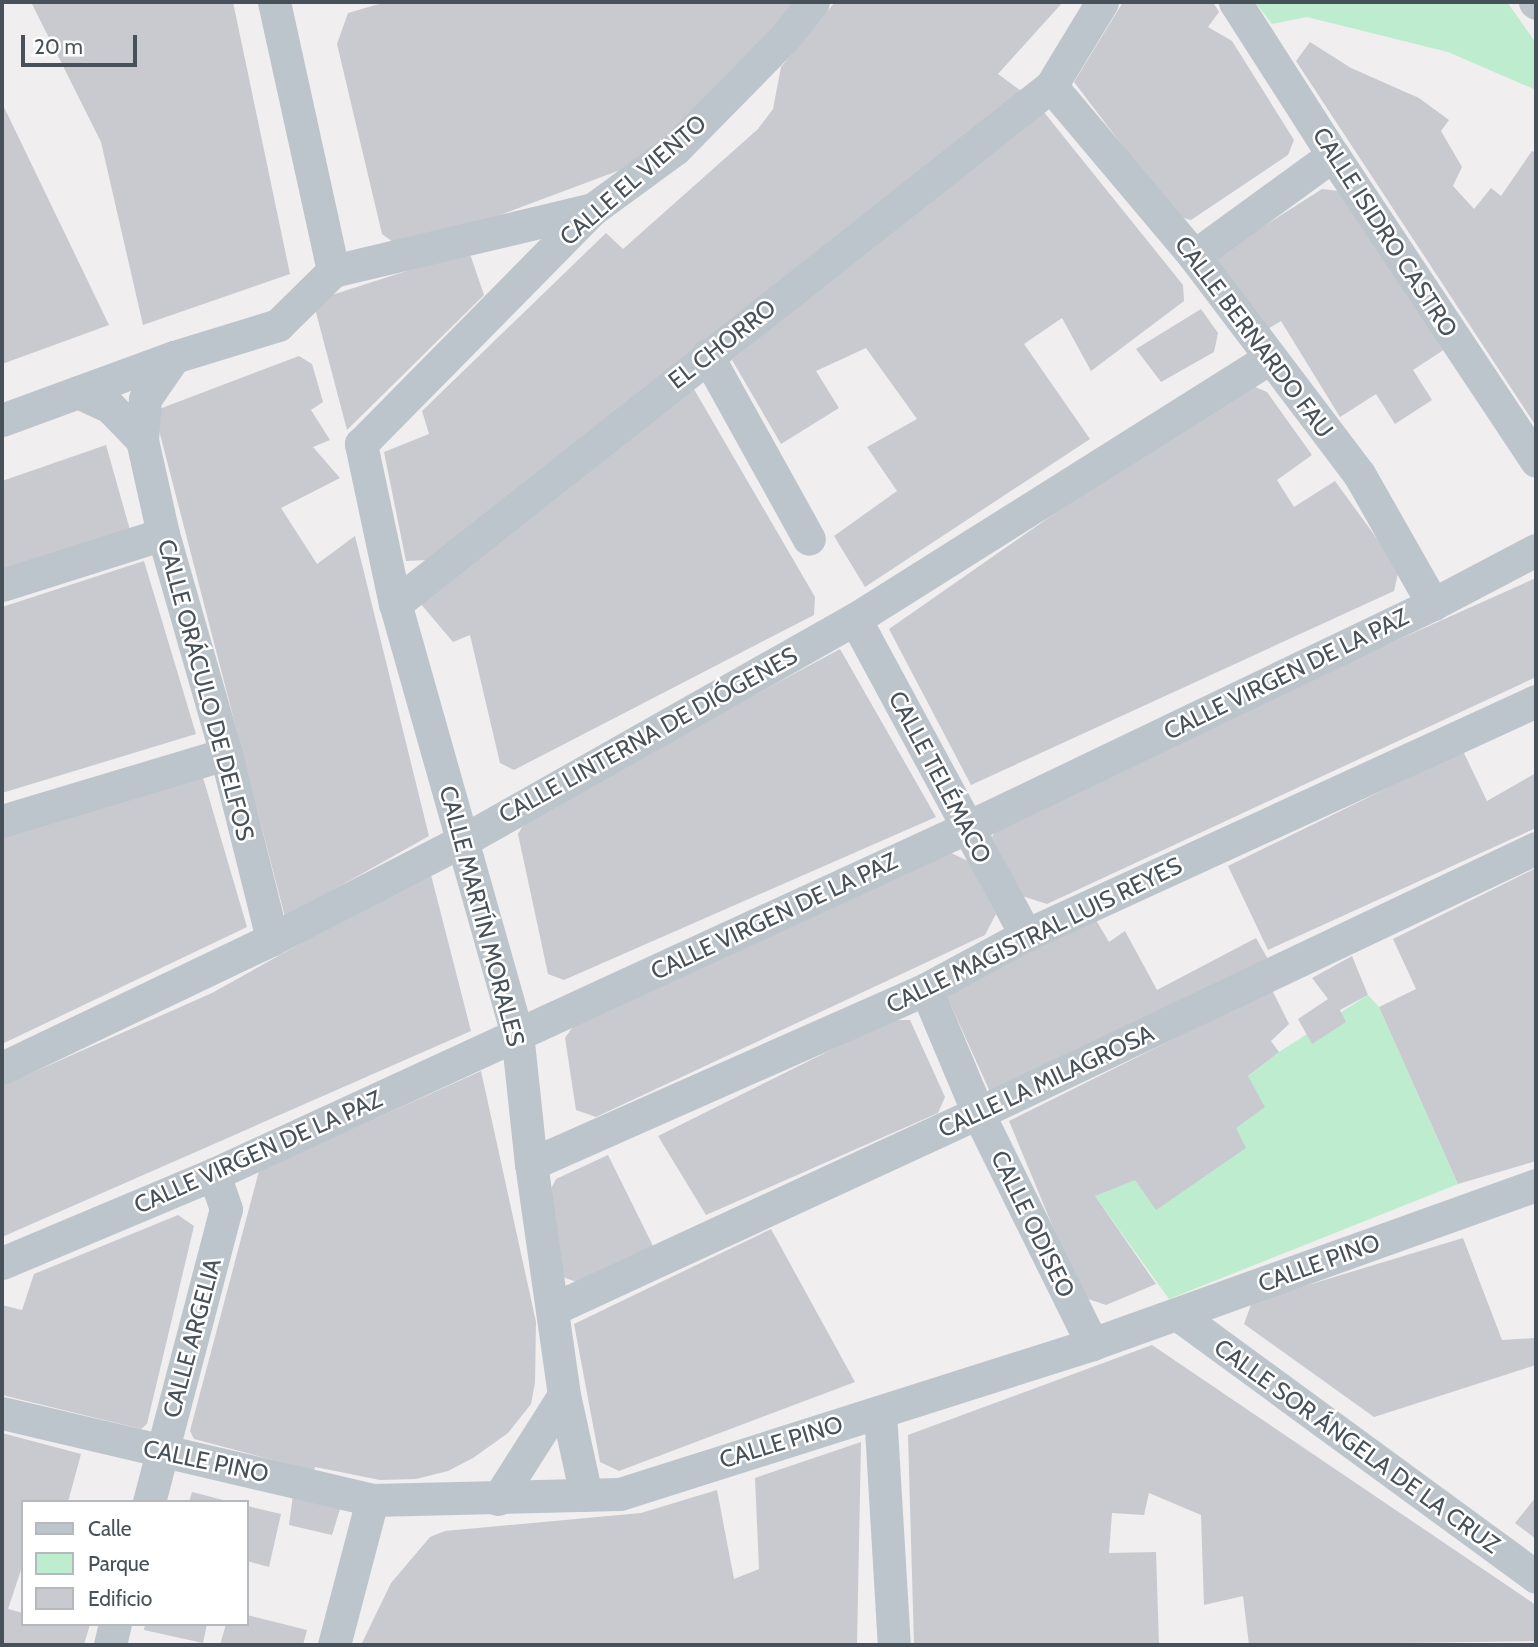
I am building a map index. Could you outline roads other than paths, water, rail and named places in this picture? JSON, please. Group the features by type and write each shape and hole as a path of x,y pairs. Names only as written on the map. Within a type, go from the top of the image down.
{"street":[{"name":"CALLE EL VIENTO","path":"361,444 593,209 675,149 784,38 813,2"},
{"path":"1051,86 1102,2"},
{"name":"CALLE ISIDRO CASTRO","path":"1236,2 1333,155 1536,461"},
{"path":"279,3 333,271"},
{"name":"CALLE BERNARDO FAU","path":"1051,86 1194,256 1359,474 1433,604"},
{"name":"EL CHORRO","path":"395,604 1051,86"},
{"path":"1194,256 1333,155"},
{"path":"2,420 174,357 278,325 333,271 593,209"},
{"path":"707,355 809,539"},
{"name":"CALLE ORÁCULO DE DELFOS","path":"174,357 145,399 142,440 163,534 226,754 272,939"},
{"name":"CALLE LINTERNA DE DIÓGENES","path":"2,1068 272,939 464,839 855,619 1270,358"},
{"path":"78,392 110,407 142,440"},
{"name":"CALLE MARTÍN MORALES","path":"361,444 395,604 464,839 517,1034 531,1164 564,1395 586,1495"},
{"path":"2,585 163,534"},
{"name":"CALLE VIRGEN DE LA PAZ","path":"2,1263 214,1174 966,828 1433,604 1536,550"},
{"name":"CALLE TELÉMACO","path":"855,619 1026,935"},
{"name":"CALLE MAGISTRAL LUIS REYES","path":"531,1164 926,989 1026,935 1536,701"},
{"path":"2,821 226,754"},
{"name":"CALLE LA MILAGROSA","path":"553,1309 978,1113 1536,848"},
{"name":"CALLE ODISEO","path":"926,989 978,1113 1092,1344"},
{"name":"CALLE ARGELIA","path":"150,1500 226,1209 214,1174"},
{"name":"CALLE PINO","path":"2,1413 372,1500 620,1494 1092,1344 1536,1185"},
{"name":"CALLE SOR ÁNGELA DE LA CRUZ","path":"1177,1314 1536,1577"},
{"path":"498,1499 564,1395"},
{"path":"880,1412 894,1645"},
{"path":"334,1645 372,1500"},
{"path":"110,1645 115,1626"}]}
